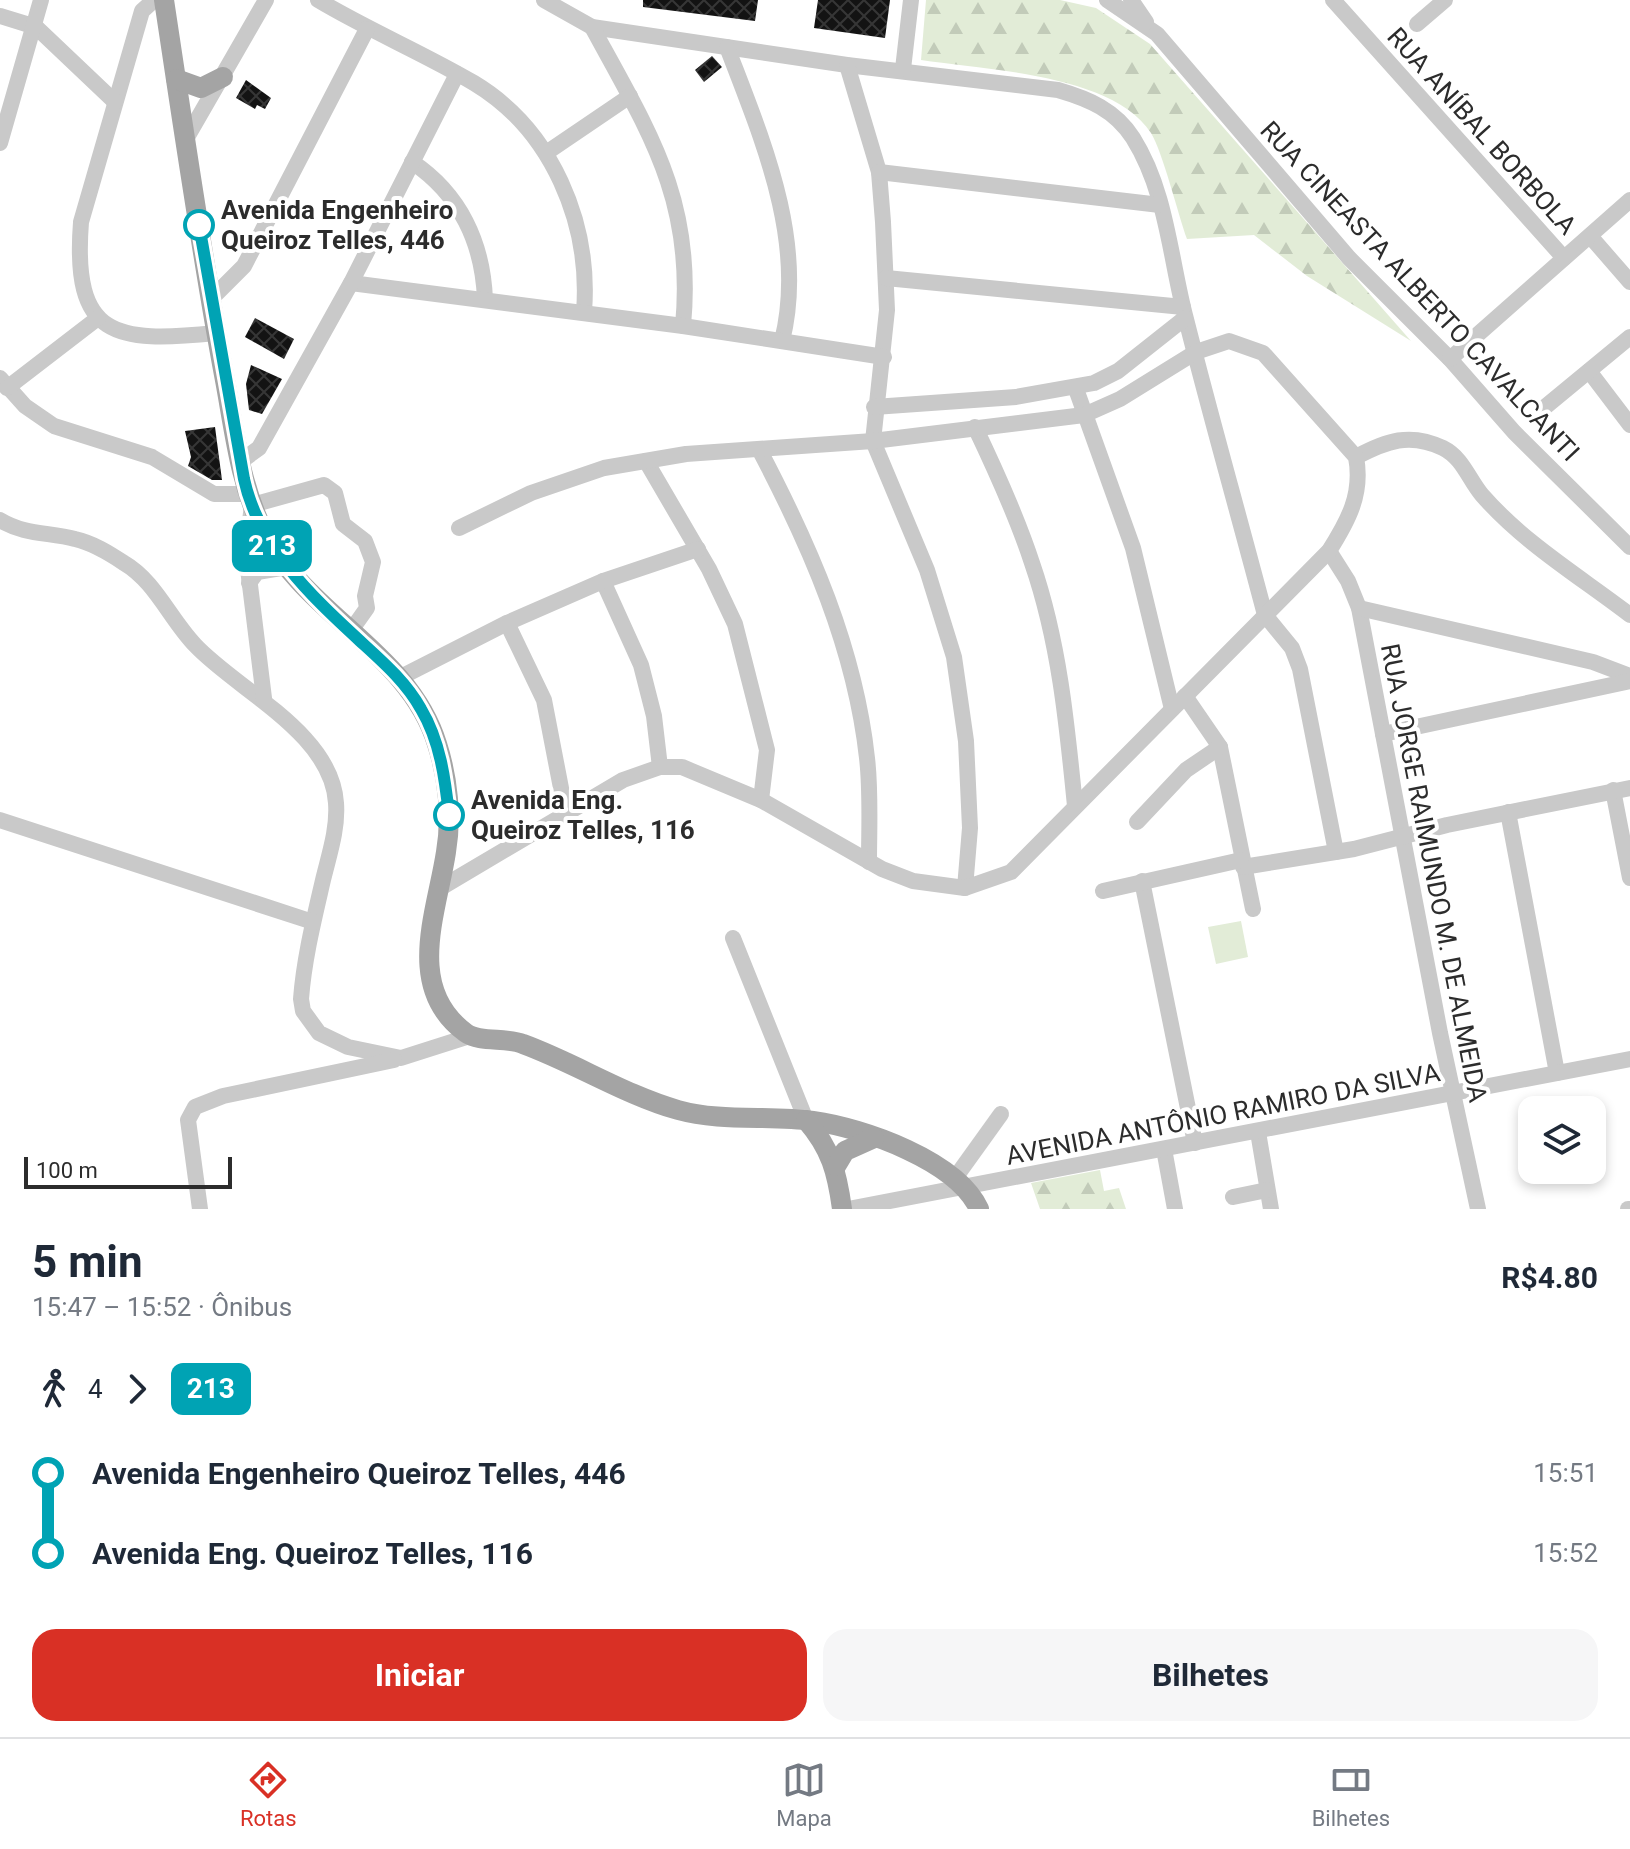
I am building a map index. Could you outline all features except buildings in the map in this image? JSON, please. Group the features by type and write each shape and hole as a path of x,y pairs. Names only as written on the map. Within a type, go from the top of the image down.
{"main road":[{"path":"164,0 216,333 249,500 264,534 287,567 399,678 422,709 437,743 449,816 446,852 428,933 430,972 438,999 450,1018 470,1036 520,1043 679,1110 806,1120 874,1138 960,1182 979,1209"},
{"path":"176,79 201,88 223,77"},
{"path":"806,1120 829,1150 836,1166 845,1209"},
{"path":"836,1166 845,1151 874,1138"}],"street":[{"path":"0,143 36,27 41,0"},
{"path":"154,0 142,11 88,195 80,238 85,302 98,318 145,338 216,333"},
{"path":"186,139 266,0"},
{"path":"318,0 367,29 474,83 517,116 546,153 574,216 586,271 584,312"},
{"path":"544,0 592,27 847,65 903,69 1058,90 1090,99 1112,114 1133,139 1160,205 1184,312 1265,615 1292,648 1300,669 1336,852"},
{"path":"903,69 911,0"},
{"name":"RUA CINEASTA ALBERTO CAVALCANTI","path":"1107,0 1149,26"},
{"name":"RUA ANÍBAL BORBOLA","path":"1333,0 1564,258"},
{"path":"1417,24 1445,0"},
{"name":"RUA CINEASTA ALBERTO CAVALCANTI","path":"1135,1 1149,26 1349,258 1450,359 1514,432 1630,547"},
{"path":"0,16 36,27 115,102"},
{"path":"592,27 660,153 676,204 685,267 683,326"},
{"path":"211,299 244,266 367,29"},
{"path":"727,47 760,131 783,217 787,276 786,325 782,341"},
{"path":"847,65 879,172 886,278 884,357 874,407 873,441 927,570 954,657 966,741 969,799 965,888"},
{"path":"240,462 259,448 351,283 457,74"},
{"path":"546,153 630,96"},
{"path":"412,162 442,187 471,227 480,256 485,300"},
{"path":"879,172 1160,205"},
{"path":"1450,359 1630,200"},
{"path":"1590,236 1630,282"},
{"path":"886,278 1184,312"},
{"path":"351,283 584,312 884,357"},
{"path":"874,407 1076,389 1118,371 1184,312"},
{"path":"98,318 4,383 54,426 137,451 171,466 214,494 249,500 324,485 335,493 343,524 365,541 373,562 365,596 367,608 350,632"},
{"path":"1539,412 1630,337"},
{"path":"437,890 623,780 660,767 682,767 761,800 869,862 913,881 943,888 965,888 1011,872 1329,551 1349,519 1359,474 1356,457 1263,353 1229,341 1196,352 1120,399 1084,415 873,441 759,449 604,468 531,493 459,528"},
{"path":"1589,371 1630,425"},
{"path":"1076,389 1133,548 1172,709"},
{"path":"975,427 1032,563 1052,636 1066,719 1075,806"},
{"path":"1356,457 1388,440 1421,441 1447,450 1472,478 1475,487 1512,527 1630,615"},
{"path":"759,449 807,546 843,639 868,760 869,862"},
{"path":"646,461 698,549 735,624 751,677 767,750 761,800"},
{"path":"249,500 249,583 264,698"},
{"path":"0,520 20,531 74,539 94,546 128,565 144,578 202,652 232,679 264,698 322,761 335,792 335,830 313,922 301,999 311,1023 332,1041 401,1058"},
{"path":"399,678 507,623 603,581 698,549"},
{"name":"RUA JORGE RAIMUNDO M. DE ALMEIDA","path":"1329,551 1348,581 1359,608 1452,1094 1478,1209"},
{"path":"249,583 257,572 287,567"},
{"path":"603,581 641,665 654,716 660,767"},
{"path":"1359,608 1593,662 1630,678"},
{"path":"507,623 544,700 566,814"},
{"path":"1383,734 1630,678"},
{"path":"1185,696 1220,747 1253,909"},
{"path":"1137,822 1186,770 1220,747"},
{"path":"1103,891 1190,870 1336,852 1622,789 1630,878"},
{"path":"1508,812 1557,1073"},
{"path":"0,820 313,922"},
{"path":"1142,881 1195,1143"},
{"path":"733,938 806,1120"},
{"path":"200,1209 188,1120 193,1109 214,1098 401,1058 446,1047 470,1036"},
{"name":"AVENIDA ANTÔNIO RAMIRO DA SILVA","path":"845,1209 960,1182 1258,1132 1630,1059"},
{"path":"960,1182 1001,1114"},
{"path":"1258,1132 1271,1209"},
{"path":"1164,1149 1175,1209"},
{"path":"1233,1197 1267,1190"}],"green space":[{"path":"926,0 1060,0 1096,8 1150,44 1411,341 1307,276 1254,235 1187,239 1151,133 1133,113 1108,98 1046,78 921,60"},
{"path":"1241,921 1248,957 1216,964 1208,927"},
{"path":"1100,1170 1104,1191 1119,1188 1126,1209 1040,1209 1031,1183"}],"bus line":[{"name":"213","path":"199,225 247,494 264,534 299,582 399,678 422,709 437,743 449,815"}],"place":[{"name":"Avenida Engenheiro Queiroz Telles, 446","path":"199,225"},
{"name":"Avenida Eng. Queiroz Telles, 116","path":"449,815"}]}
